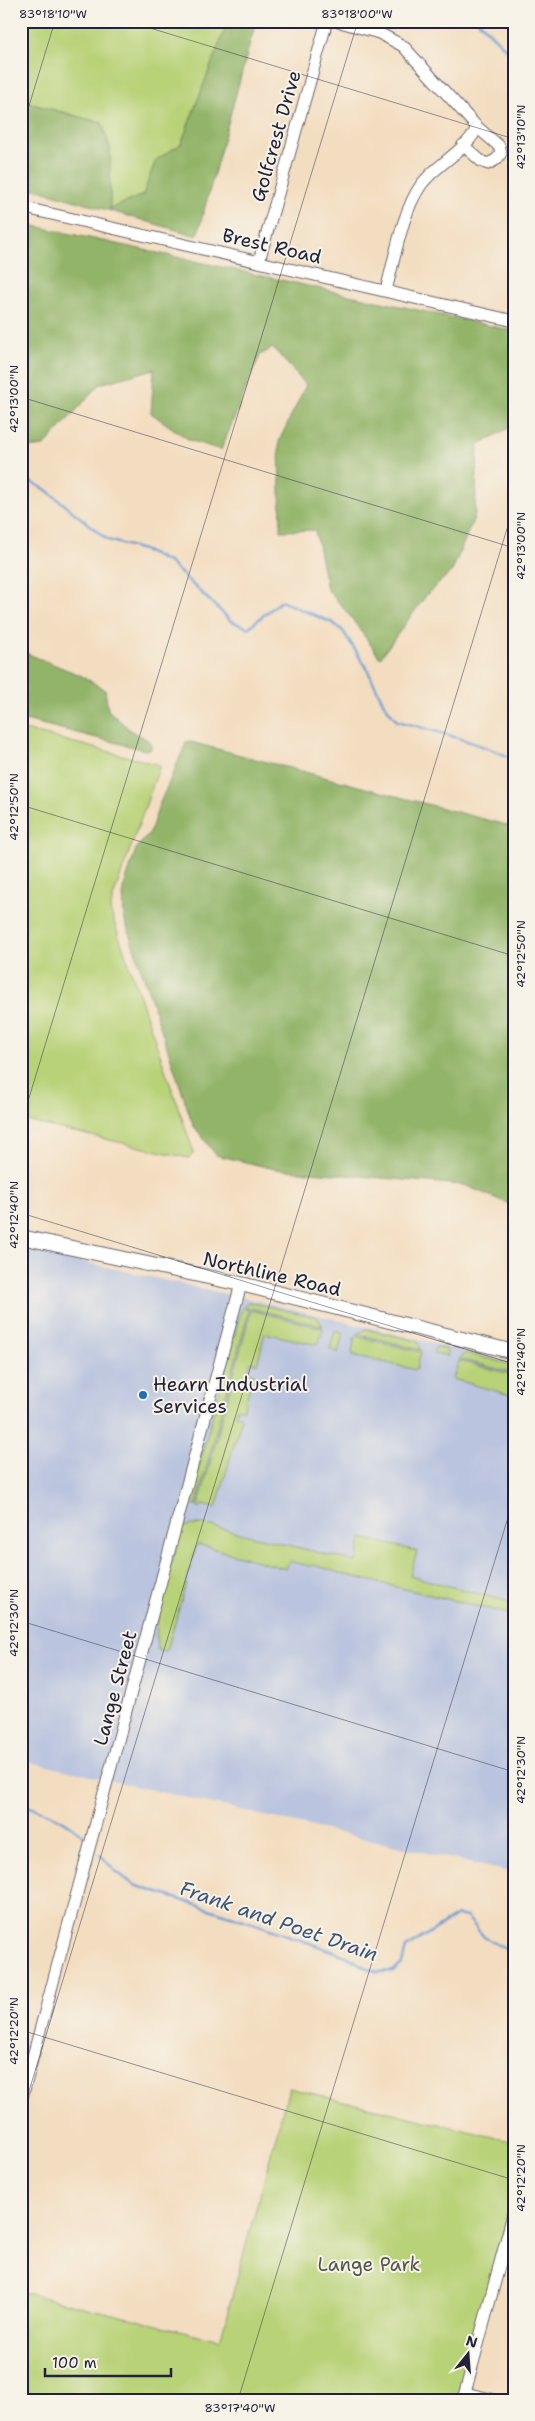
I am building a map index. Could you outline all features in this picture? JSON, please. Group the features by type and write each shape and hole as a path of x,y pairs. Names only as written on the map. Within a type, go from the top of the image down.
{"main road":[{"name":"Northline Road","path":"21,1236 241,1284 514,1352"}],"street":[{"name":"Golfcrest Drive","path":"259,261 327,21"},
{"path":"337,21 379,33 403,46 477,127 498,146 501,153 497,159 488,164 481,161 463,145"},
{"path":"386,290 408,210 415,195 433,172 474,134 477,127"},
{"name":"Brest Road","path":"21,207 514,321"},
{"name":"Lange Street","path":"21,2101 241,1284"},
{"path":"495,2400 464,2396 514,2211"}],"shaded area":[{"path":"21,1248 284,1307 514,1363 514,1873 21,1760"}],"green space":[{"path":"21,21 228,21 181,144 156,160 143,195 109,209 110,148 102,123 21,101"},
{"path":"228,21 256,21 197,236 21,185 21,101 102,123 110,148 110,209 143,195 156,160 181,144"},
{"path":"21,223 514,331 514,425 478,445 475,515 452,571 428,593 380,658 350,616 327,589 315,530 281,531 279,441 306,385 273,348 260,355 221,450 189,440 151,413 154,369 100,384 44,446 26,448 21,446"},
{"path":"21,651 82,676 105,690 108,710 130,730 151,742 151,749 145,750 21,719"},
{"path":"21,729 160,765 110,910 194,1153 189,1158 21,1120"},
{"path":"187,741 514,827 514,1206 464,1185 275,1169 216,1155 193,1125 124,918 123,889 136,849 150,832 160,803"},
{"path":"248,1302 317,1317 323,1326 243,1306"},
{"path":"242,1308 249,1310 196,1506 192,1502 191,1494"},
{"path":"251,1310 323,1328 319,1343 313,1344 265,1333 257,1364 251,1362 248,1372 254,1374 243,1410 237,1408 235,1415 242,1417 216,1508 202,1505 200,1508 198,1507"},
{"path":"366,1329 417,1341 421,1350 357,1334"},
{"path":"335,1331 343,1333 338,1353 330,1349"},
{"path":"355,1336 421,1352 416,1370 353,1355"},
{"path":"436,1347 446,1349 448,1356 433,1353"},
{"path":"466,1353 514,1365 514,1373 459,1359"},
{"path":"459,1361 514,1375 514,1396 453,1379"},
{"path":"203,1524 356,1562 362,1538 417,1551 410,1576 514,1603 514,1615 346,1575 314,1565 309,1566 289,1561 286,1569 197,1544 168,1647 166,1651 159,1651 156,1642 159,1611 182,1529 185,1526"},
{"name":"Lange Park","path":"289,2088 514,2142 514,2196 460,2400 21,2400 21,2292 220,2340"}],"waterway":[{"path":"478,21 514,57"},
{"path":"21,477 45,489 108,540 143,550 170,563 231,621 248,628 281,601 333,623 343,631 366,667 384,704 397,721 456,737 514,759"},
{"name":"Frank and Poet Drain","path":"21,1804 62,1820 84,1837"},
{"name":"Frank and Poet Drain","path":"100,1854 113,1869 134,1885 262,1926 346,1956 378,1972 393,1971 402,1964 406,1948 457,1915 467,1917 484,1937 514,1954"}],"place":[{"name":"Hearn Industrial Services","path":"143,1395"}]}
